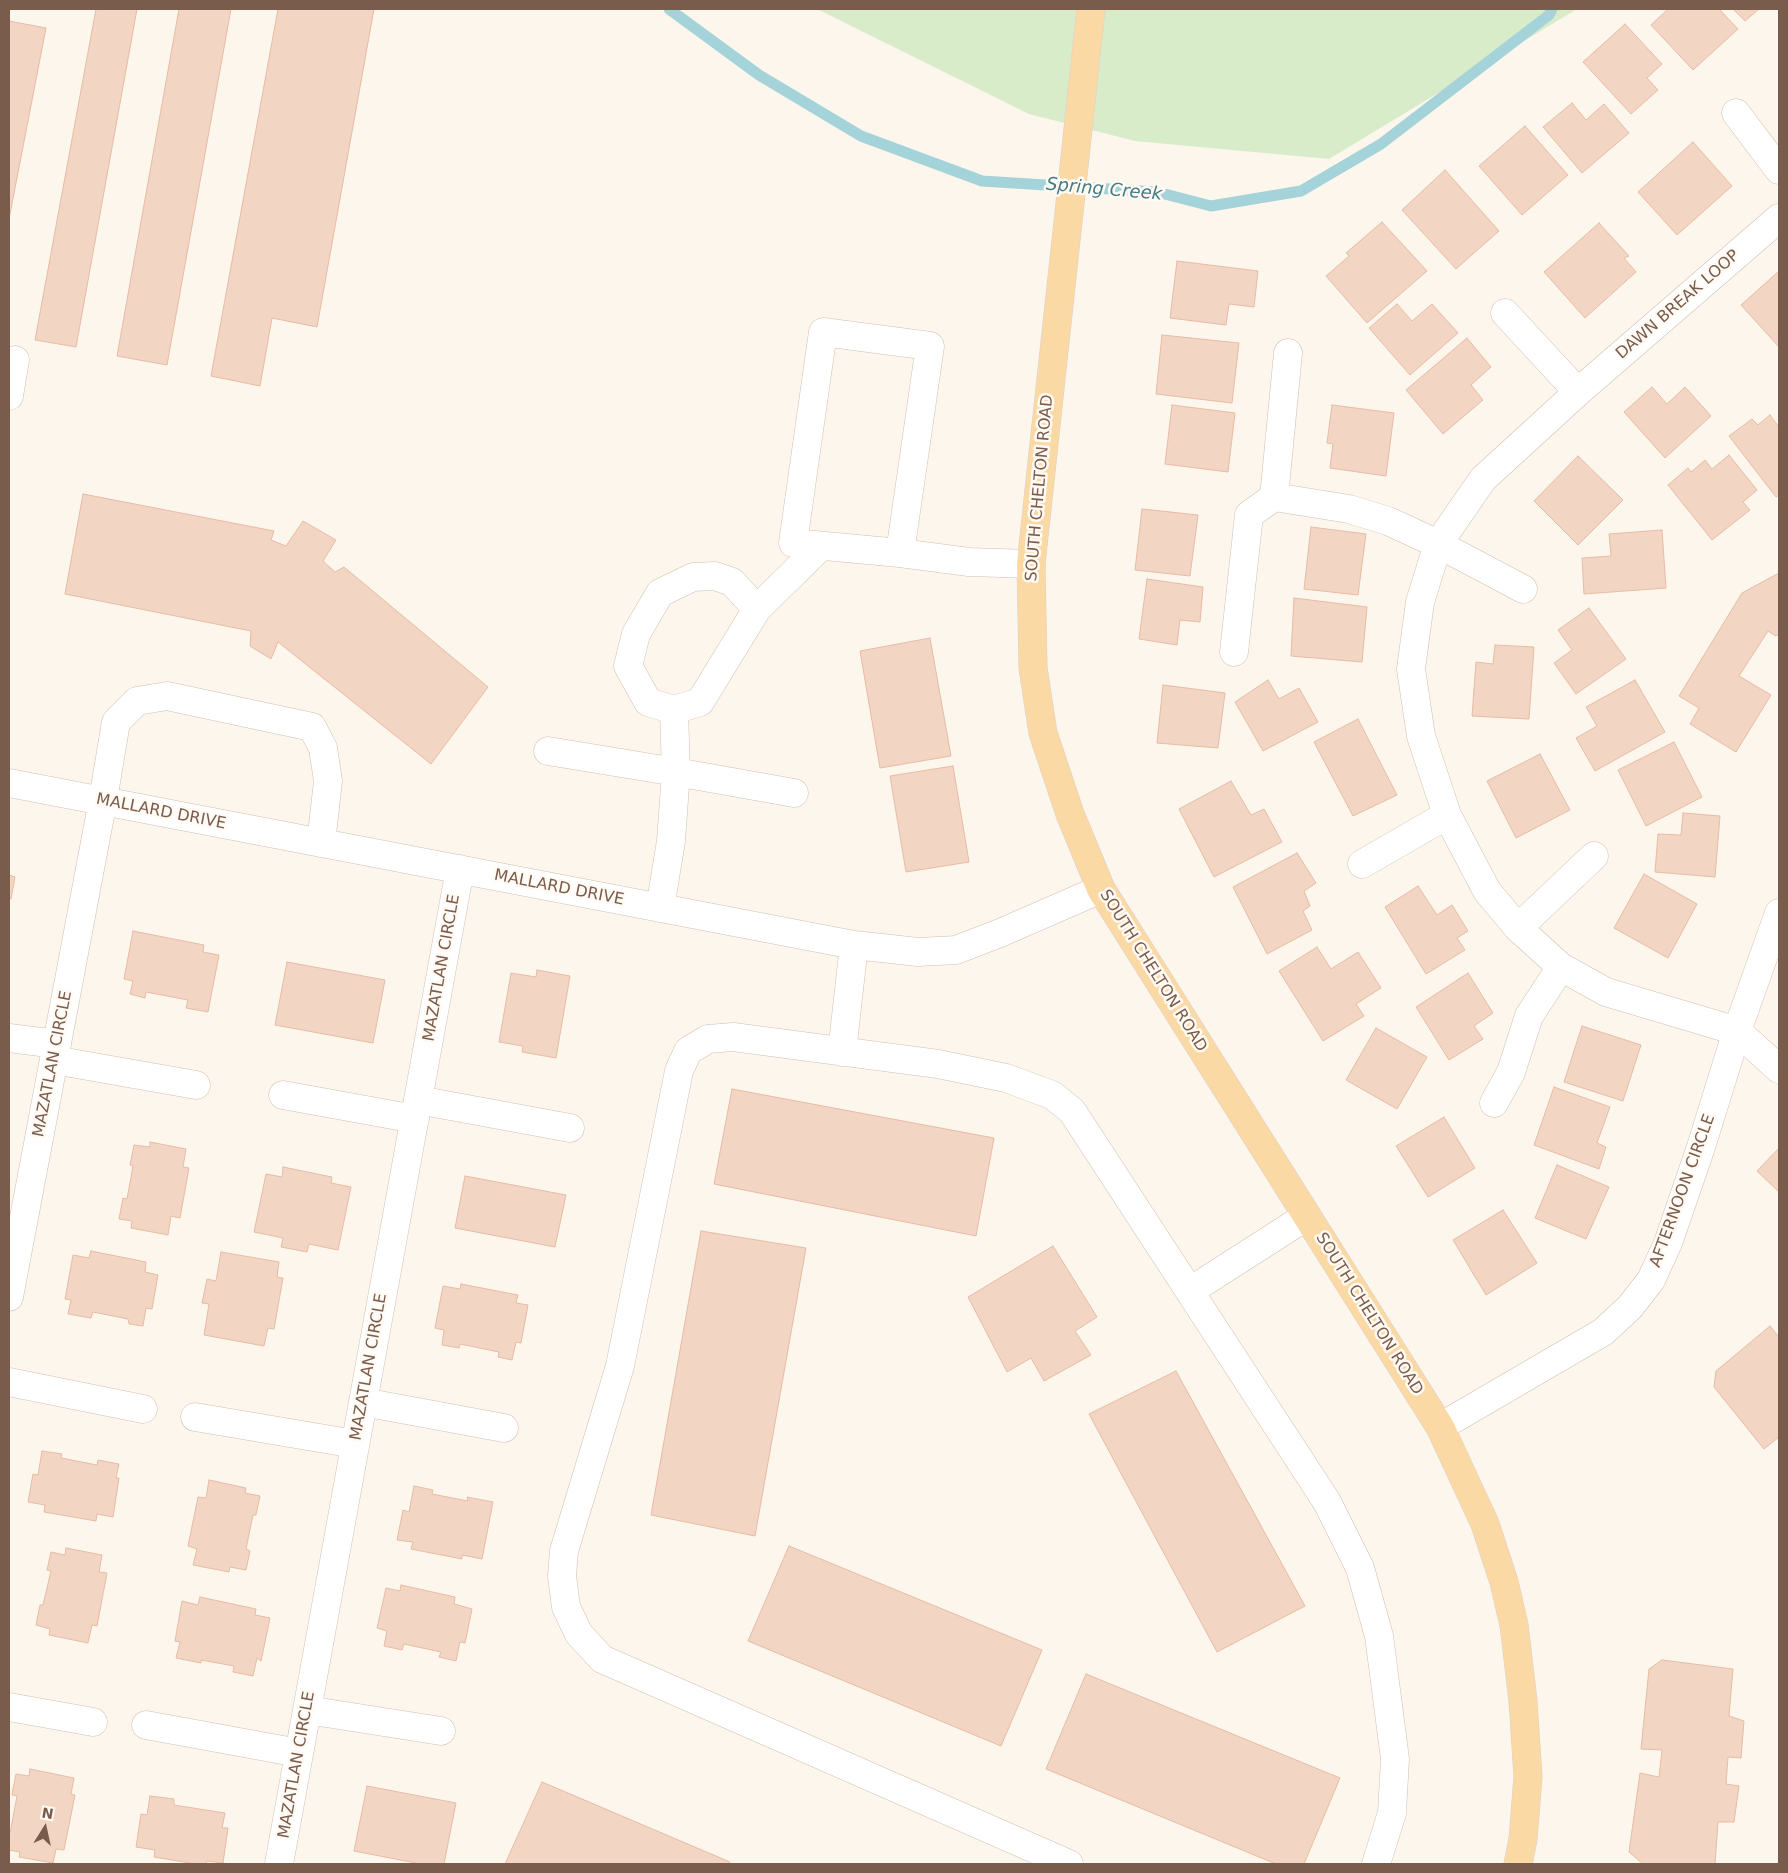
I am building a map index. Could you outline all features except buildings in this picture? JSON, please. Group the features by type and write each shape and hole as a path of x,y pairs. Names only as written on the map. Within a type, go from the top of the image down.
{"main road":[{"name":"SOUTH CHELTON ROAD","path":"1091,9 1031,564 1033,668 1043,733 1070,814 1101,889 1440,1427 1486,1524 1504,1582 1514,1625 1524,1701 1528,1777 1523,1839 1518,1864"}],"street":[{"path":"1736,113 1779,170"},
{"name":"DAWN BREAK LOOP","path":"1737,1031 1606,992 1561,966 1518,928 1487,891 1447,815 1421,736 1411,669 1420,602 1438,544 1484,479 1578,392 1779,218"},
{"path":"1505,313 1578,392"},
{"path":"900,553 930,346 823,332 793,543 900,553 969,562 1031,564"},
{"path":"1274,497 1288,352"},
{"path":"9,396 15,360"},
{"path":"1234,652 1249,515 1274,497 1349,509 1388,521 1438,544 1523,589"},
{"path":"757,609 732,582 715,576 693,577 660,594 636,634 628,666 648,702 674,710 700,702 757,609 821,546"},
{"name":"MAZATLAN CIRCLE","path":"9,1297 116,722 137,701 167,696 312,728 323,748 328,781 321,842"},
{"path":"660,908 671,841 676,772 674,710"},
{"path":"548,751 794,793"},
{"name":"MALLARD DRIVE","path":"9,783 854,945 918,952 956,950 1101,889"},
{"path":"1362,864 1447,815"},
{"path":"1518,928 1594,856"},
{"name":"MAZATLAN CIRCLE","path":"279,1864 460,870"},
{"name":"AFTERNOON CIRCLE","path":"1440,1427 1603,1332 1630,1307 1651,1280 1668,1243 1737,1031 1779,913"},
{"path":"842,1052 854,945"},
{"path":"1494,1102 1511,1072 1529,1016 1561,966"},
{"path":"1737,1031 1779,1069"},
{"path":"1069,1864 602,1659 579,1634 566,1607 562,1576 564,1551 620,1366 679,1071 688,1051 708,1039 733,1037 938,1064 1006,1078 1052,1095 1072,1111 1326,1502 1360,1568 1379,1636 1395,1759 1392,1813 1376,1864"},
{"path":"9,1038 56,1052 196,1085"},
{"path":"283,1095 570,1128"},
{"path":"1190,1291 1307,1216"},
{"path":"9,1382 143,1409"},
{"path":"363,1402 504,1428"},
{"path":"195,1417 355,1444"},
{"path":"9,1707 93,1722"},
{"path":"307,1710 441,1731"},
{"path":"146,1725 299,1753"}],"green space":[{"path":"817,9 1577,9 1329,159 1135,141 1029,114"}],"waterway":[{"name":"Spring Creek","path":"669,9 759,75 861,136 982,181 1157,192 1211,206 1301,191 1381,144 1549,15 1552,9"}]}
